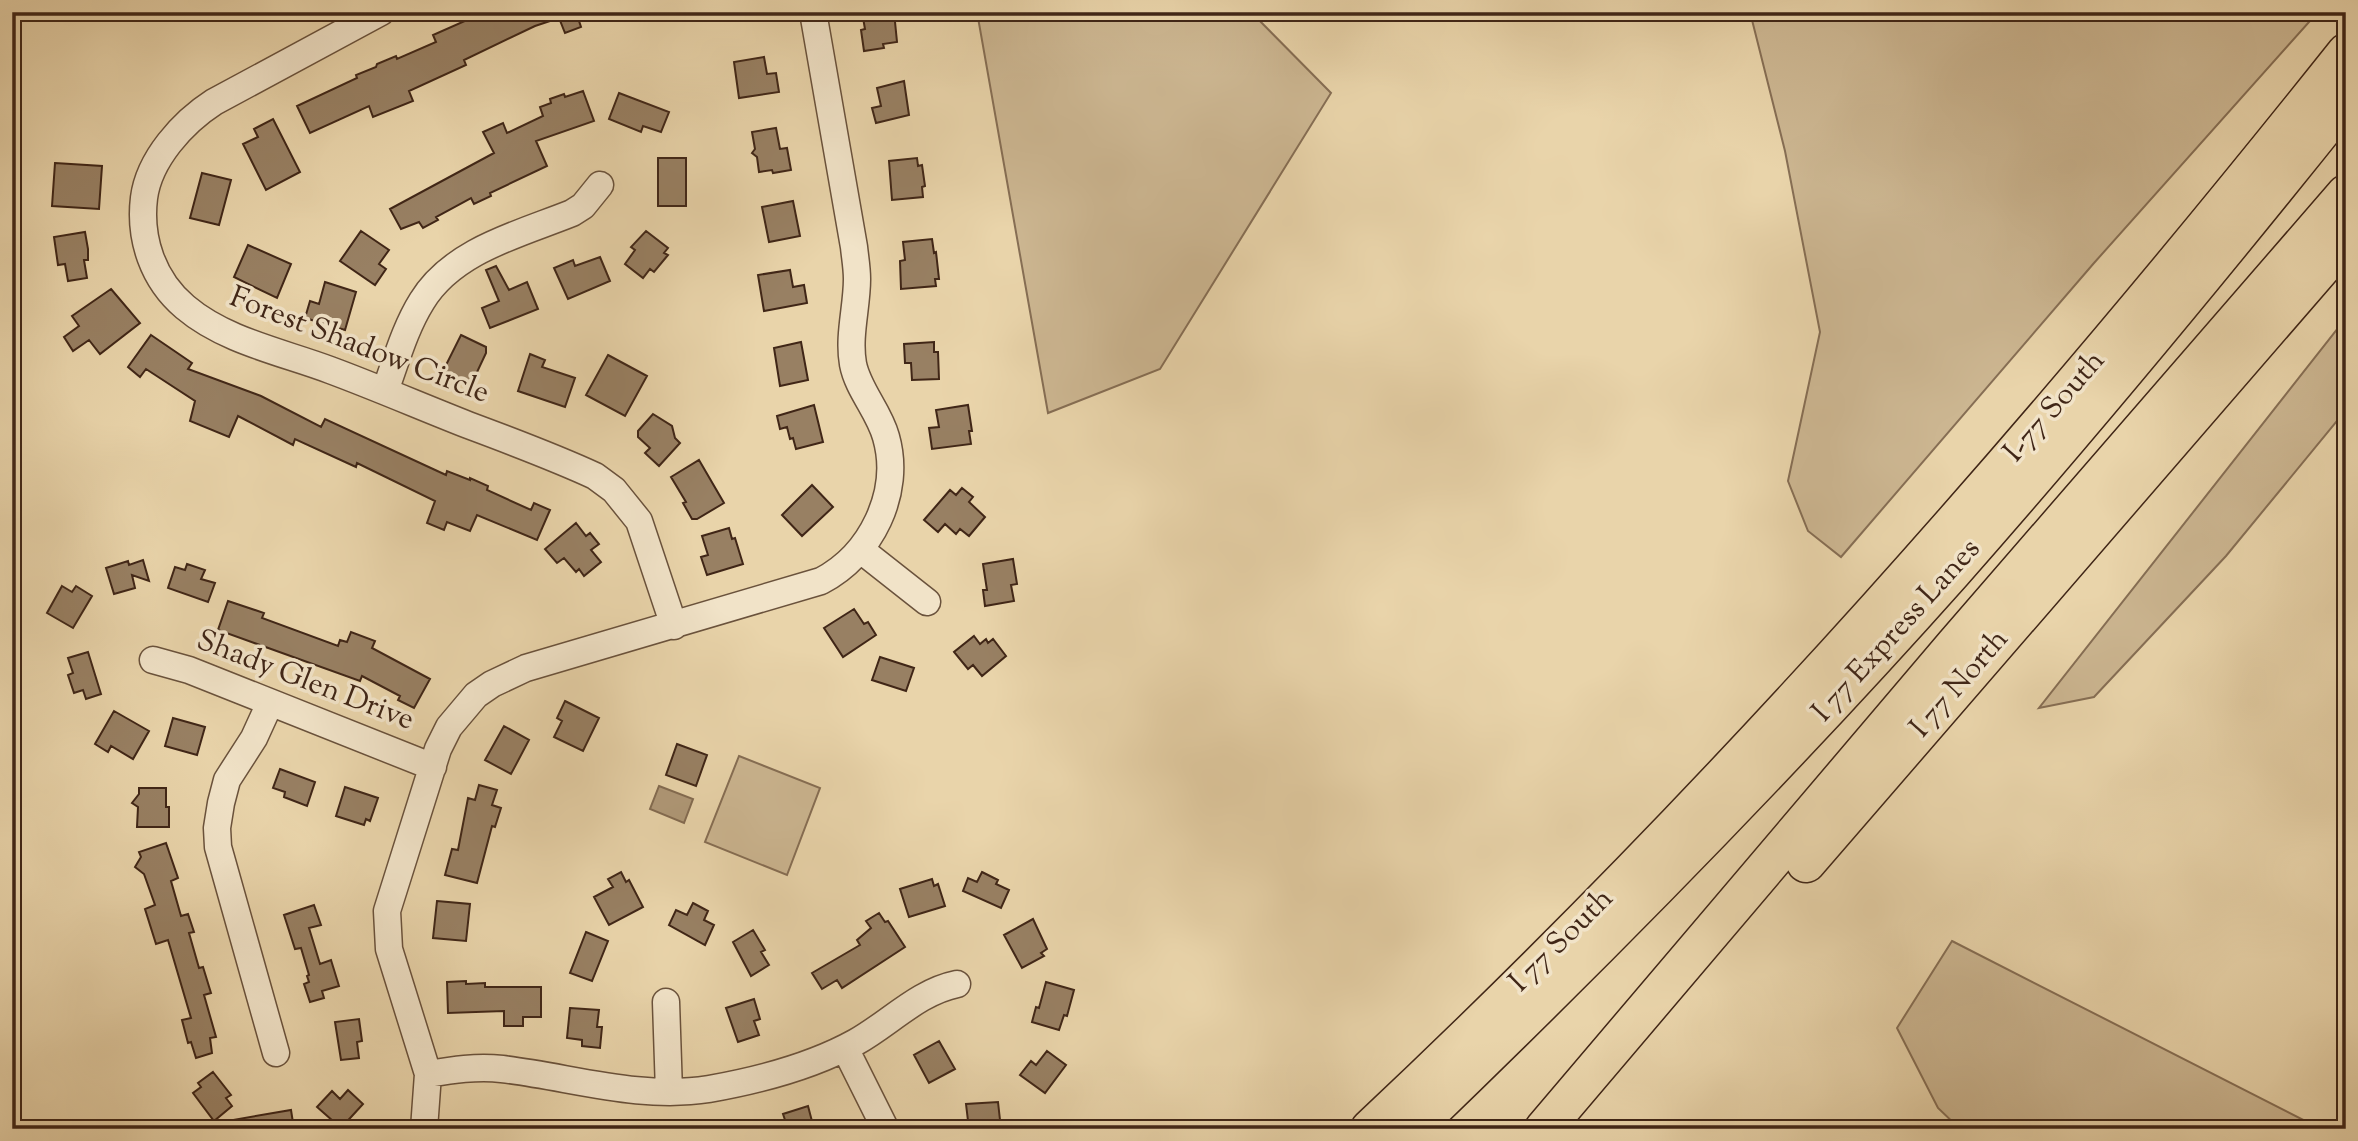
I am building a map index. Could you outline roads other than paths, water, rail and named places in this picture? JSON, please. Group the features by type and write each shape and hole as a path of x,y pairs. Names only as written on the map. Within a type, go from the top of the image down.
{"highway":[{"name":"I-77 South","path":"1749,749 2032,436 2346,53"},
{"name":"I 77 Express Lanes","path":"1412,1129 1680,864 1950,574 2139,354 2346,100"},
{"name":"I 77 Express Lanes","path":"1544,1129 1955,645 2346,194"},
{"name":"I 77 North","path":"1575,1129 2346,239"},
{"path":"1749,749 1950,574"},
{"name":"I 77 South","path":"1370,1129 1566,937 1749,749"}],"street":[{"name":"Forest Shadow Circle","path":"381,12 196,114 169,144 145,190 143,210 146,244 152,264 183,306 210,324 596,476 614,490 639,521 674,626"},
{"path":"424,1129 428,1074 389,949 387,911 433,767 449,727 477,695 492,684 526,668 821,581 837,573 860,550 883,512 890,472 889,452 886,437 853,364 857,279 854,247 813,12"},
{"path":"384,391 416,313 435,283 470,255 572,213 583,206 600,185"},
{"path":"860,550 927,602"},
{"name":"Shady Glen Drive","path":"153,660 189,670 433,767"},
{"path":"271,703 254,738 227,780 218,828 218,847 276,1053"},
{"path":"428,1074 472,1068 501,1069 632,1090 705,1089 763,1078 845,1048 933,992 957,984"},
{"path":"666,1002 668,1091"},
{"path":"845,1048 884,1126"}]}
